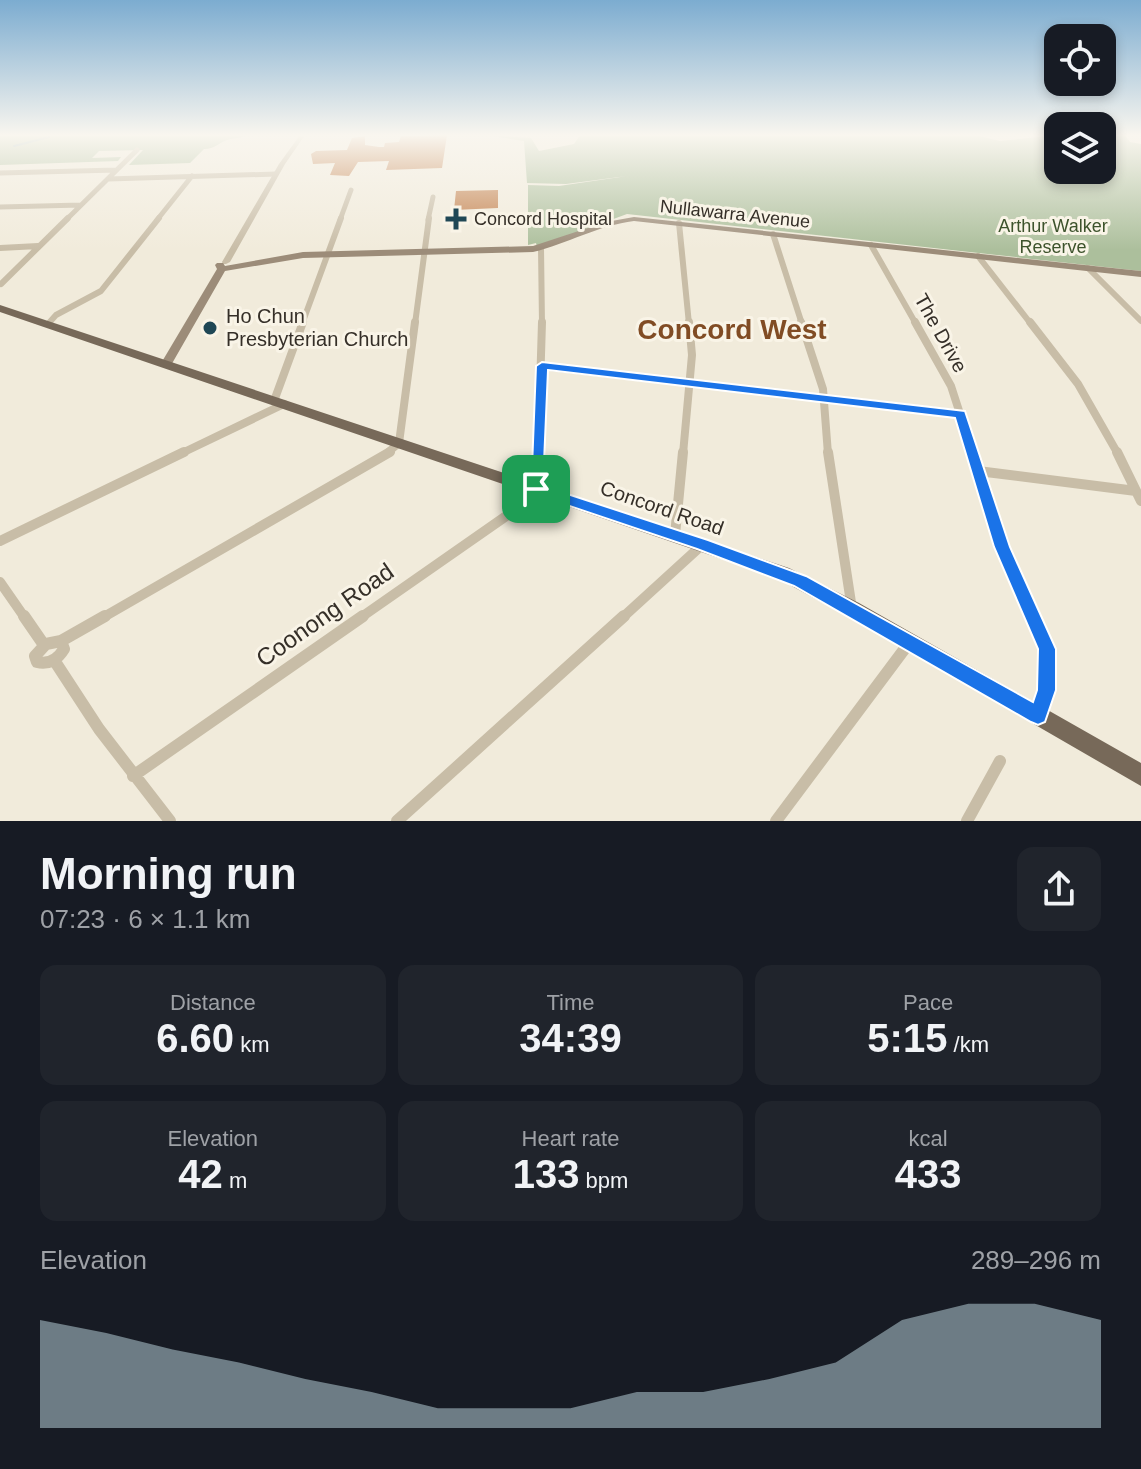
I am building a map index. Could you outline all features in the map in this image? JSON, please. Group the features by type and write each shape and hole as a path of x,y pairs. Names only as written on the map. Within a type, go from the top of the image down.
{"main road":[{"name":"Nullawarra Avenue","path":"227,265 327,254 541,248 621,220 679,223 1141,274"},
{"path":"166,365 227,265"},
{"name":"Concord Road","path":"0,308 52,320 166,365 783,573 852,609 1141,775"}],"street":[{"path":"1,284 114,173"},
{"path":"108,179 276,174 227,265"},
{"path":"52,320 101,291 192,176"},
{"path":"0,541 279,403 351,190"},
{"path":"61,641 64,649 54,660 40,664 35,659 44,645 61,641 388,455 399,443 433,197"},
{"path":"0,207 82,205"},
{"path":"675,535 692,355 679,223"},
{"path":"773,234 824,398 835,518 852,609"},
{"name":"The Drive","path":"871,245 951,386 1002,547 1047,649 1046,690 1038,716"},
{"path":"0,248 39,246"},
{"path":"539,490 541,248"},
{"path":"978,256 1078,384 1106,429 1141,501"},
{"path":"1088,268 1141,321"},
{"path":"542,366 961,414"},
{"path":"978,471 1138,491"},
{"name":"Coonong Road","path":"133,776 539,490"},
{"path":"397,821 703,544"},
{"path":"0,582 44,645"},
{"path":"776,821 909,642"},
{"path":"54,660 133,776 170,821"},
{"path":"967,821 1000,761"}],"green space":[{"name":"Arthur Walker Reserve","path":"526,173 1044,173 1044,184 1116,184 1116,173 1141,173 1141,271 627,214 537,247 536,243 528,245 528,185 559,186 627,176 566,184 527,183"}],"building":[{"path":"331,173 351,173 349,176"},
{"path":"498,190 498,208 454,210 456,191"}],"place":[{"name":"Concord Hospital","path":"456,219"},
{"name":"Ho Chun Presbyterian Church","path":"210,328"}],"district":[{"name":"Concord West","path":"732,329"}],"route":[{"path":"542,366 961,414 1002,547 1047,649 1043,705 1038,716 800,581 703,544 536,489 542,366"}]}
